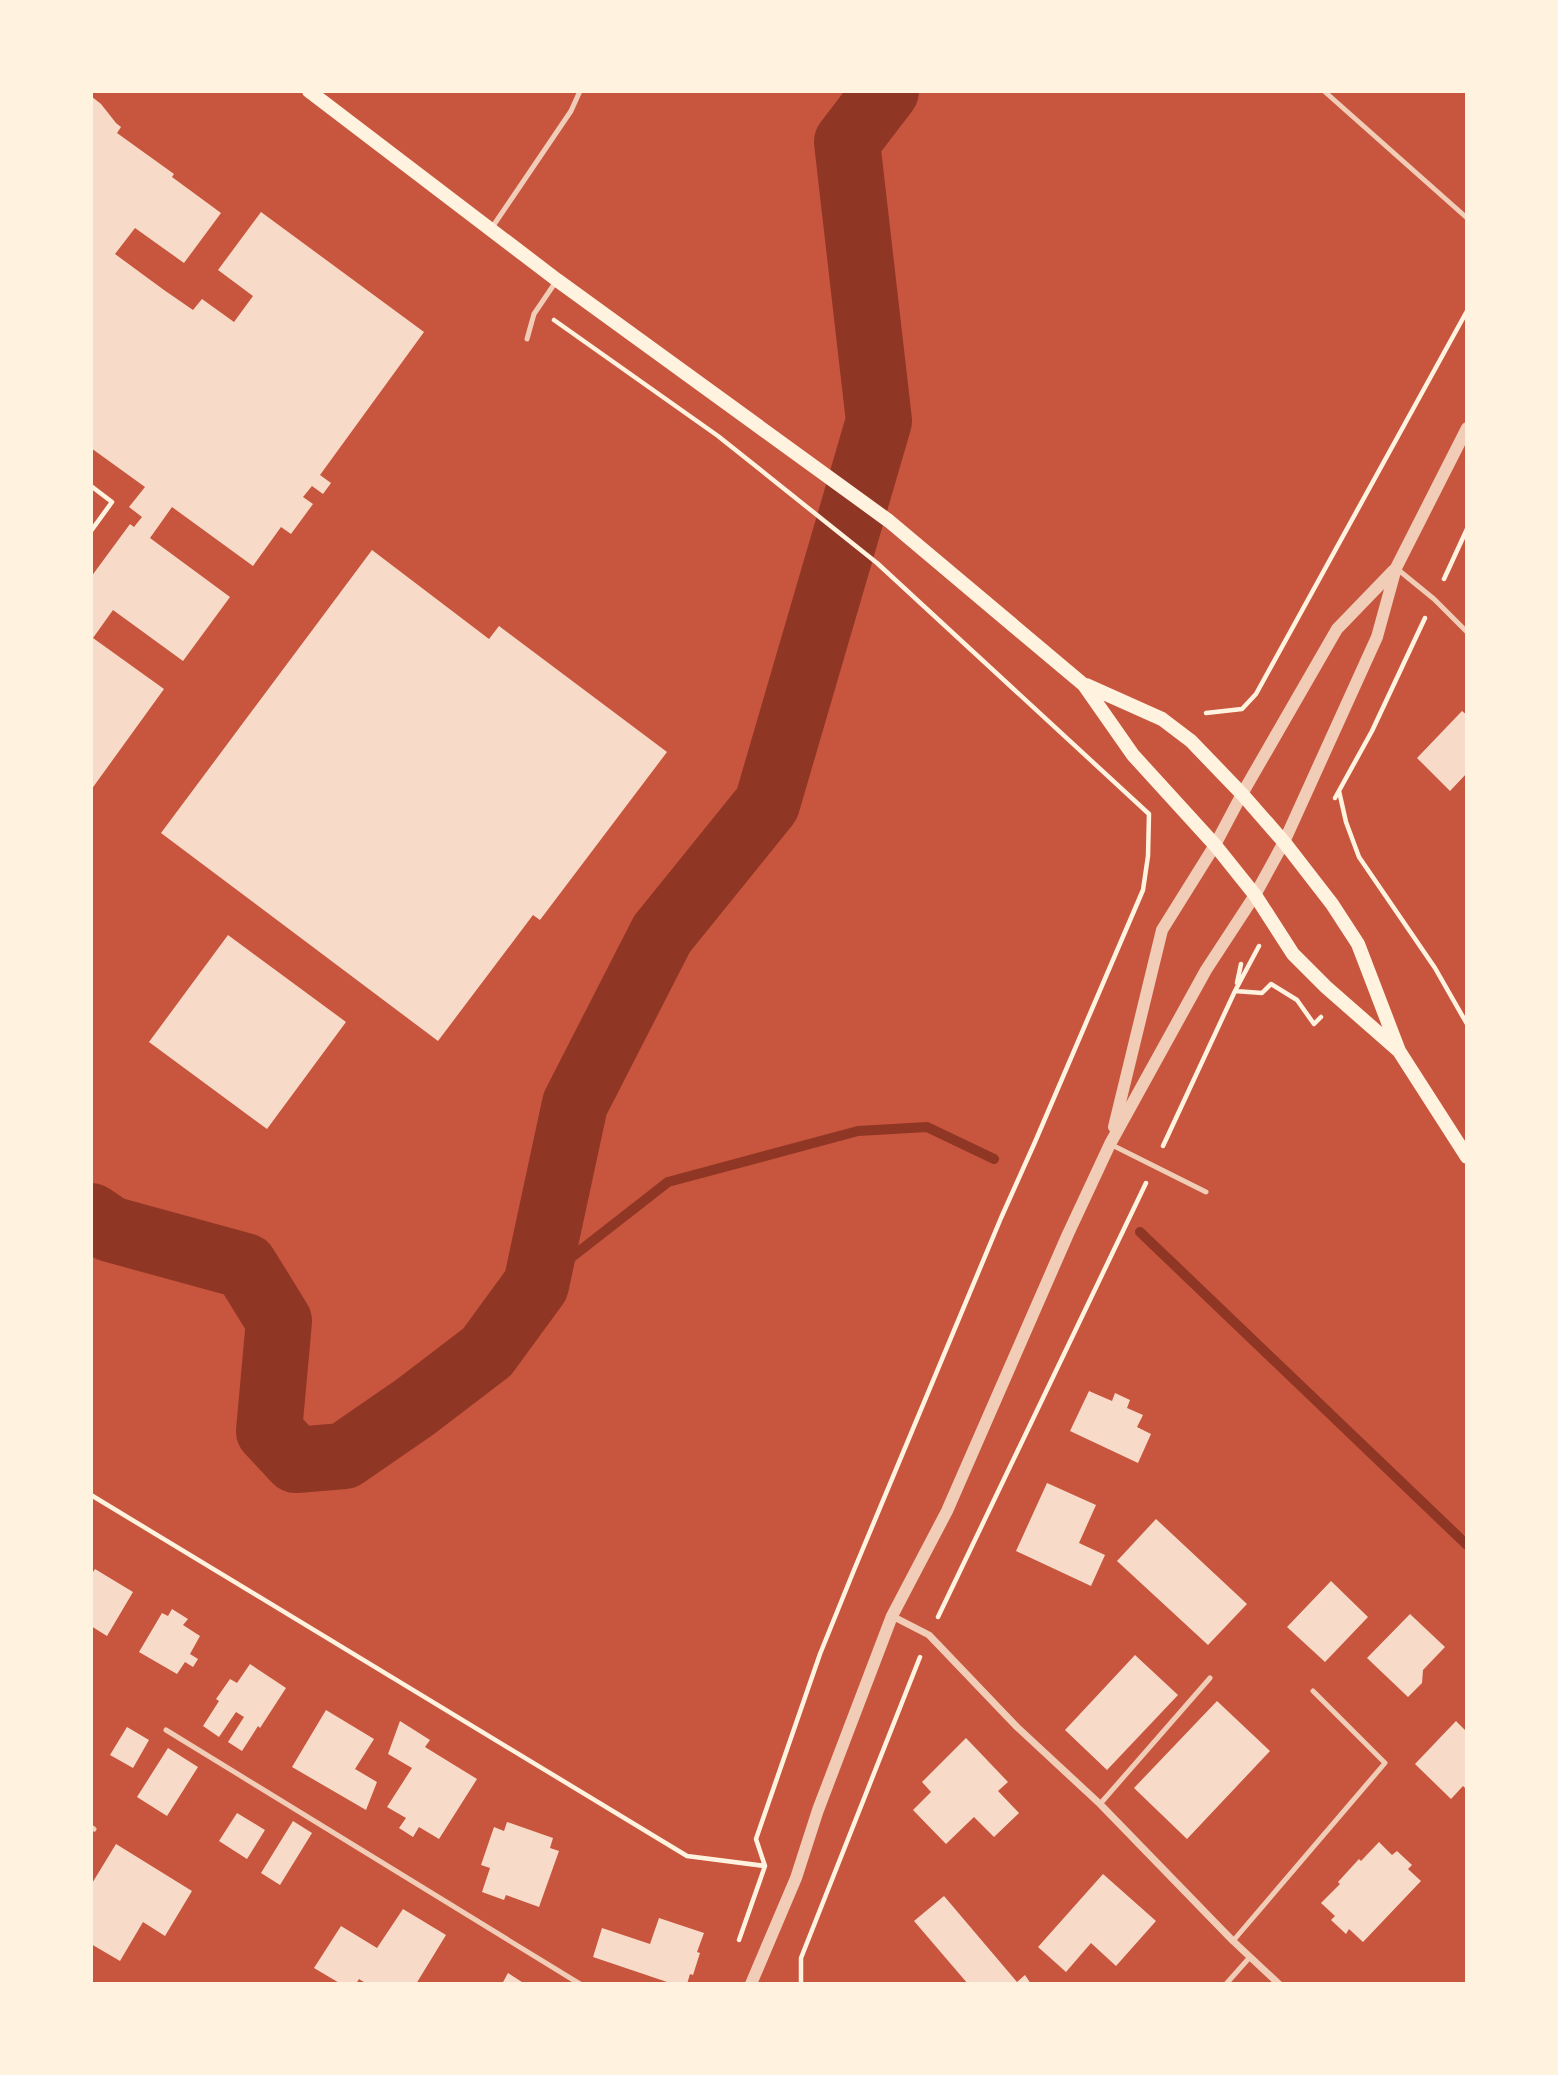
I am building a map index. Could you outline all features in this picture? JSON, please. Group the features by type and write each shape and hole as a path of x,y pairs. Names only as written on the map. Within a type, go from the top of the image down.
{"main road":[{"path":"309,91 557,281 889,521 1084,685 1133,755 1215,845 1255,895 1293,954 1399,1051"},
{"path":"1084,685 1162,719 1191,741 1283,842 1332,904 1358,944 1399,1051 1467,1157"}],"street":[{"path":"751,1984 796,1878 818,1810 892,1616 947,1511 1110,1144 1206,970 1255,895 1283,842 1377,637 1396,568 1467,428"},
{"path":"1110,1144 1162,930 1215,845 1337,629 1396,568"},
{"path":"892,1616 929,1635 1017,1727 1100,1804 1233,1941 1279,1984"}],"lane":[{"path":"491,229 571,111 580,91"},
{"path":"1324,91 1467,218"},
{"path":"527,339 534,314 557,281"},
{"path":"1396,568 1434,599 1467,632"},
{"path":"1110,1144 1206,1192"},
{"path":"1100,1804 1210,1678"},
{"path":"1233,1941 1385,1763 1313,1691"},
{"path":"166,1730 580,1984"},
{"path":"1226,1984 1250,1957"}],"path":[{"path":"557,281 543,312 718,436 877,563 1149,814 1148,856 1143,890 1001,1217 820,1654 756,1839 765,1866 738,1945"},
{"path":"1206,713 1242,709 1256,694 1467,311"},
{"path":"91,486 112,502 91,531"},
{"path":"1467,529 1372,732 1338,790 1359,857 1435,968 1467,1024"},
{"path":"802,1984 801,1958 929,1635 1235,991 1262,993 1271,984"},
{"path":"91,1495 687,1856 765,1866"}],"building":[{"path":"91,96 121,127 117,133 174,174 172,177 221,213 184,263 135,228 115,254 164,290 193,310 202,299 234,322 253,296 218,270 261,212 424,332 320,475 331,483 323,494 312,486 303,497 313,504 291,534 281,527 253,566 172,507 150,538 230,597 183,661 113,610 93,638 164,689 91,790 91,577 130,524 134,527 142,517 129,507 145,487 91,448"},
{"path":"372,550 489,639 499,626 667,752 540,920 533,915 438,1041 161,833"},
{"path":"1462,711 1467,715 1467,773 1450,791 1417,758"},
{"path":"228,935 346,1022 267,1129 149,1042"},
{"path":"1089,1391 1112,1401 1115,1393 1130,1400 1127,1408 1143,1415 1137,1427 1151,1434 1138,1463 1070,1431"},
{"path":"1047,1483 1096,1505 1079,1543 1105,1555 1091,1586 1016,1551"},
{"path":"1156,1519 1247,1604 1208,1645 1117,1561"},
{"path":"95,1569 133,1592 107,1636 91,1626 91,1575"},
{"path":"1331,1581 1368,1617 1325,1662 1287,1627"},
{"path":"172,1609 188,1619 183,1625 200,1636 190,1654 198,1659 193,1667 185,1662 177,1674 139,1652 162,1613 168,1616"},
{"path":"1410,1614 1445,1647 1423,1670 1422,1683 1408,1697 1367,1658"},
{"path":"1135,1655 1178,1695 1107,1770 1065,1730"},
{"path":"250,1664 286,1688 242,1751 228,1742 244,1717 236,1712 219,1737 203,1726 219,1701 216,1699 230,1679 237,1683"},
{"path":"1217,1701 1270,1751 1187,1839 1134,1788"},
{"path":"326,1710 374,1739 355,1769 377,1782 366,1810 292,1767"},
{"path":"400,1721 430,1740 425,1747 477,1779 439,1839 419,1827 413,1837 399,1828 406,1818 387,1807 412,1768 388,1754"},
{"path":"1456,1721 1467,1732 1467,1790 1463,1786 1451,1799 1415,1764"},
{"path":"127,1727 149,1740 133,1768 110,1755"},
{"path":"966,1738 1008,1782 998,1791 1019,1813 994,1837 974,1817 946,1844 913,1810 931,1792 922,1782"},
{"path":"168,1748 198,1767 167,1816 137,1797"},
{"path":"237,1813 265,1830 247,1859 219,1841"},
{"path":"293,1821 312,1833 280,1885 261,1873"},
{"path":"507,1822 553,1838 550,1848 559,1851 539,1907 506,1895 504,1900 482,1892 490,1868 481,1865 494,1827 504,1831"},
{"path":"1379,1842 1392,1855 1397,1851 1412,1865 1408,1869 1421,1881 1363,1942 1349,1929 1346,1934 1331,1920 1335,1916 1321,1903 1359,1859 1361,1861"},
{"path":"116,1844 192,1891 165,1936 143,1922 120,1961 91,1944 91,1885"},
{"path":"1103,1874 1156,1921 1116,1966 1091,1943 1066,1972 1038,1947"},
{"path":"944,1896 1017,1982 1025,1975 1031,1984 968,1984 914,1921"},
{"path":"403,1909 446,1935 416,1984 367,1984 359,1979 356,1984 341,1984 314,1968 341,1926 377,1948"},
{"path":"659,1918 704,1933 693,1975 690,1974 687,1984 673,1984 593,1957 602,1928 650,1944"},
{"path":"508,1973 525,1984 502,1984"}],"waterway":[{"path":"91,1216 110,1229 245,1266 279,1321 269,1431 296,1460 344,1456 415,1407 487,1352 536,1285 575,1104 662,934 767,804 879,421 847,142 886,91"},
{"path":"536,1285 668,1182 858,1131 927,1127 994,1159"},
{"path":"1140,1232 1467,1545"}]}
